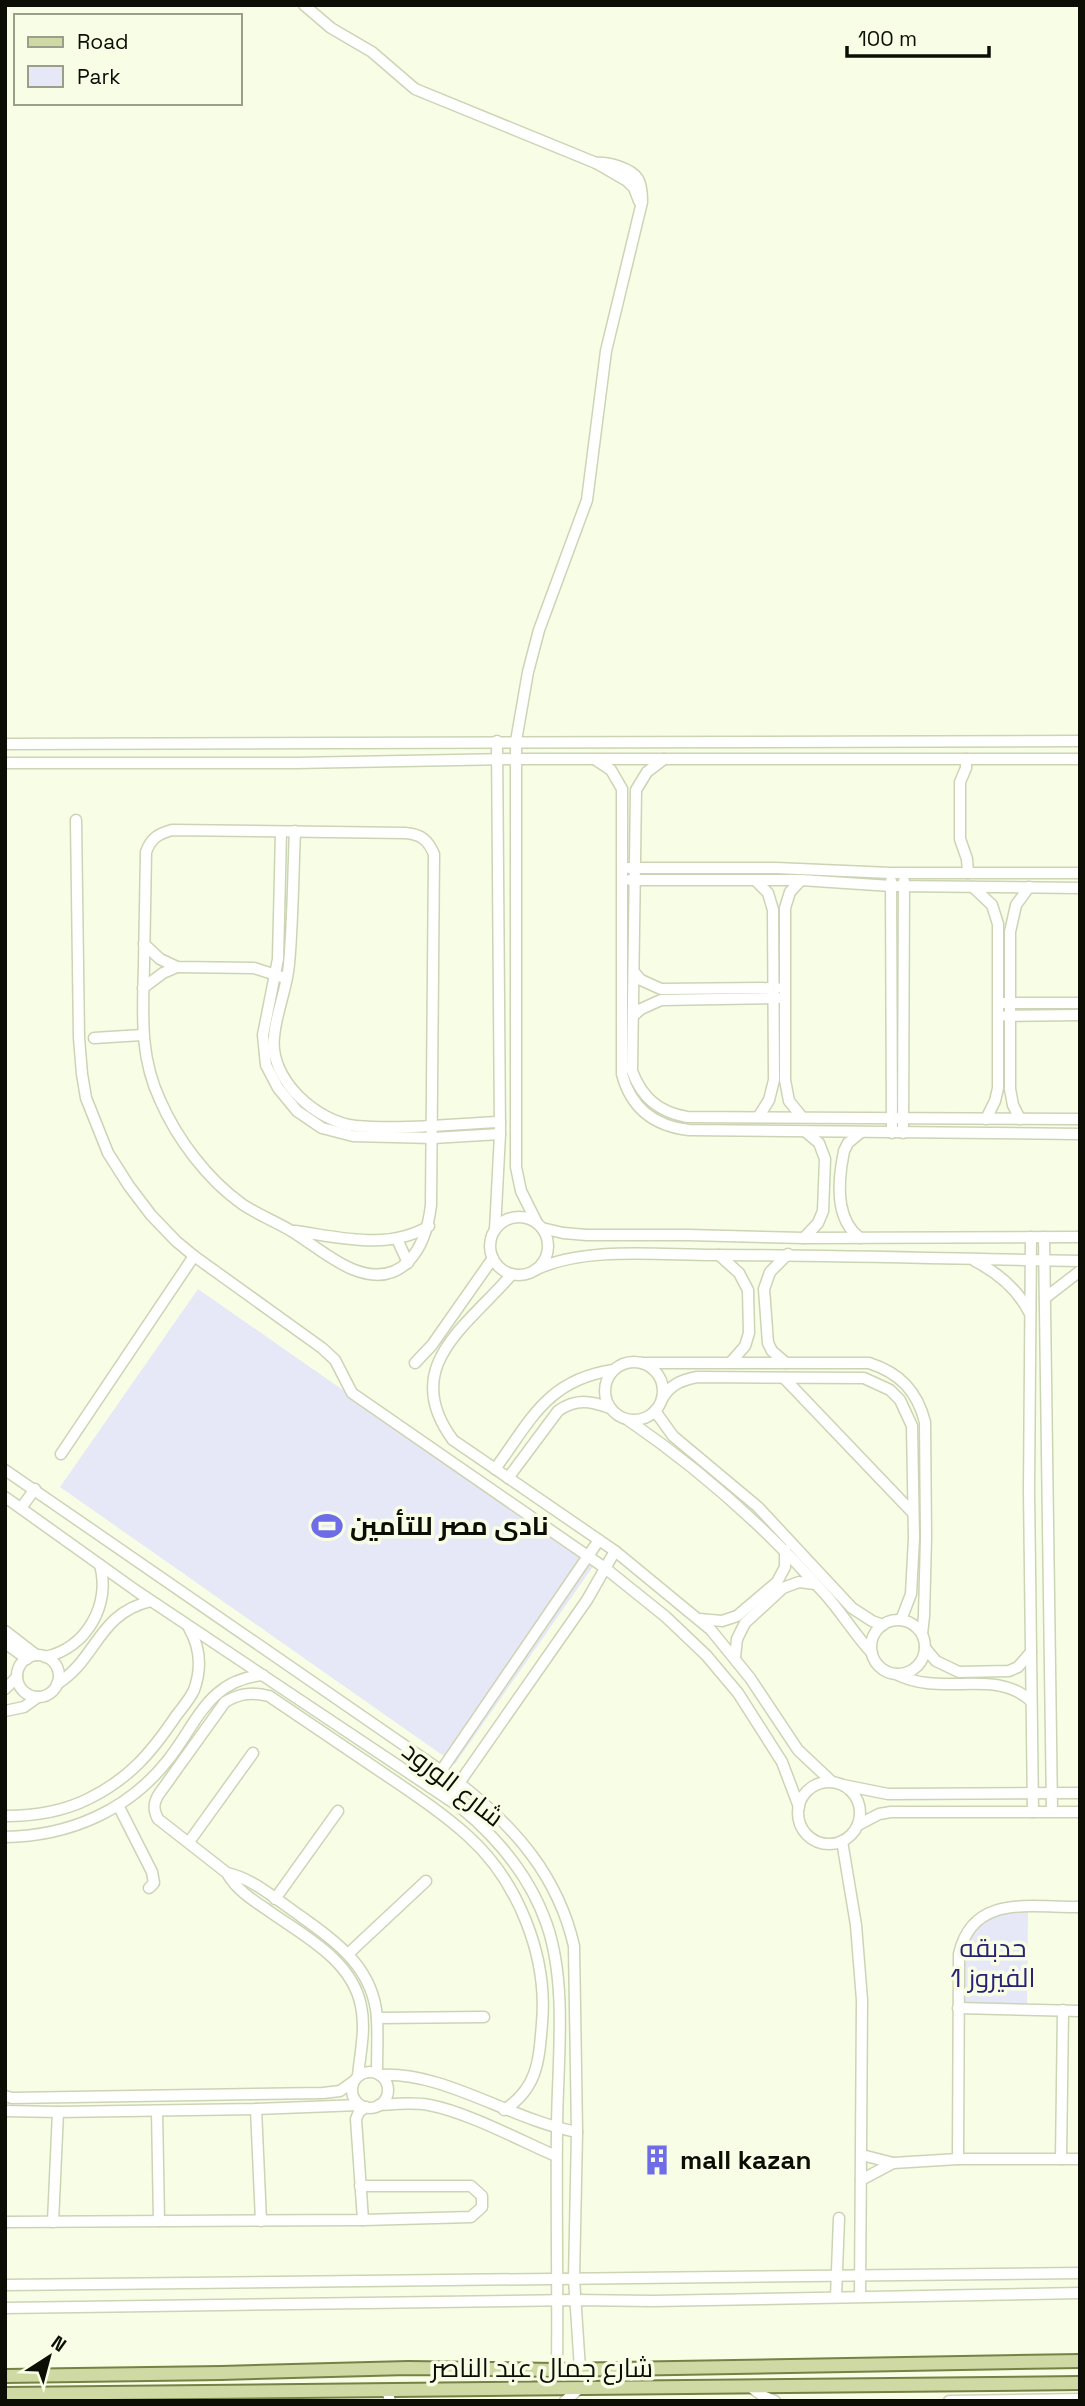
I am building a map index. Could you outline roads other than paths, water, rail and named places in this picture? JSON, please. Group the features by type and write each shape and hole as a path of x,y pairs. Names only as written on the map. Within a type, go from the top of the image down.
{"main road":[{"path":"1032,2361 1041,2371 1037,2384"},
{"name":"شارع جمال عبد الناصر","path":"5,2376 408,2368 557,2370 1080,2361"},
{"path":"1080,2361 1074,2372 1080,2383"},
{"path":"268,2372 263,2383 270,2390"},
{"path":"221,2373 227,2376 230,2382 226,2392"},
{"name":"شارع جمال عبد الناصر","path":"5,2394 130,2397 270,2390 389,2395 580,2388 1080,2383"}],"street":[{"path":"304,5 331,28 372,52 415,89 596,163 631,184 641,208 606,351 587,500 539,630 528,672 516,741 516,1167 521,1191 548,1242 545,1258 535,1270"},
{"path":"496,741 500,1134 495,1230 490,1243 493,1258 500,1268 524,1274 560,1260 586,1256 788,1254 1080,1261"},
{"path":"5,744 1080,741"},
{"path":"75,744 75,764"},
{"path":"5,763 496,759 1080,759"},
{"path":"593,759 611,770 622,789 622,1073 632,1099 650,1118 675,1129 1080,1134"},
{"path":"664,759 647,772 636,790 632,1071 636,1083 652,1103 674,1115 687,1117 1080,1119"},
{"path":"966,759 966,768 960,782 960,839 968,873"},
{"path":"76,820 79,1038 86,1098 108,1153 151,1215 194,1256 322,1348 335,1360 348,1388 358,1398 605,1568 666,1617 724,1676 751,1712 782,1762 799,1807 800,1824 811,1838 826,1844 842,1841 854,1832 860,1810 855,1795 843,1785"},
{"path":"172,830 281,832 415,833 424,838 434,854 433,1138 429,1226 419,1251 408,1263 380,1274 360,1272 240,1202 212,1177 174,1127 159,1100 150,1073 142,1035 146,852 150,842 158,834 172,830"},
{"path":"295,831 288,978 273,1047 291,1088 304,1103 326,1118 354,1126 500,1122"},
{"path":"281,832 278,959 263,1035 263,1049 270,1075 297,1111 322,1128 353,1136 433,1138 500,1134"},
{"path":"622,868 1080,873"},
{"path":"891,873 897,1133"},
{"path":"897,1118 904,873"},
{"path":"1020,1119 1013,1105 1010,1089 1011,923 1020,896 1033,887 1037,873"},
{"path":"622,880 801,880 891,886 1080,888"},
{"path":"754,880 768,892 773,909 786,1092 789,1101 802,1116"},
{"path":"759,1116 769,1100 774,1080 785,908 790,892 801,880"},
{"path":"973,887 986,897 996,914 998,934 998,1088 993,1108 986,1119"},
{"path":"145,944 160,959 177,967"},
{"path":"254,968 278,959 290,958"},
{"path":"143,988 163,973 177,967 254,968 288,978"},
{"path":"634,972 641,980 661,989 779,993"},
{"path":"633,1016 641,1009 661,1000 779,993"},
{"path":"998,1003 1080,1003"},
{"path":"998,1016 1080,1015"},
{"path":"94,1038 142,1035"},
{"path":"804,1238 818,1223 823,1211 825,1159 819,1143 806,1132"},
{"path":"860,1133 848,1143 844,1151 841,1209 847,1226 860,1238"},
{"path":"495,1230 511,1218 524,1217 563,1233 587,1235 804,1238 1080,1237"},
{"path":"291,1230 378,1241 415,1235 429,1226"},
{"path":"1031,1237 1033,1812"},
{"path":"1044,1237 1052,1811"},
{"path":"331,1256 339,1238"},
{"path":"397,1239 408,1263"},
{"path":"787,1363 772,1351 768,1343 764,1289 770,1272 788,1254"},
{"path":"719,1255 739,1273 748,1290 749,1333 745,1346 731,1362"},
{"path":"61,1454 194,1256"},
{"path":"415,1363 432,1345 493,1258"},
{"path":"971,1259 1014,1288 1031,1316"},
{"path":"1045,1298 1080,1271"},
{"path":"512,1273 482,1303 438,1358 433,1380 436,1406 445,1429 453,1440 615,1551 697,1618 735,1657 798,1750 832,1782"},
{"path":"495,1469 555,1391 583,1377 612,1370 624,1363 869,1363 895,1375 906,1384 919,1402 926,1437 925,1607 922,1634 925,1648 916,1667 903,1674 896,1674"},
{"path":"642,1363 660,1377 662,1399"},
{"path":"610,1408 604,1389 612,1370"},
{"path":"628,1420 643,1419 655,1411 673,1386 688,1378 864,1378 890,1390 900,1400 912,1426 914,1513 911,1594 901,1620"},
{"path":"784,1378 914,1513"},
{"path":"508,1478 550,1421 567,1405 589,1401 610,1408 718,1488 785,1549 872,1653 878,1665 928,1685 997,1684 1016,1690 1031,1702"},
{"path":"655,1411 673,1436 758,1507 852,1608 883,1625"},
{"name":"شارع الورود","path":"5,1470 459,1783 497,1816 544,1871 558,1895 574,1946 577,2132 574,2278 580,2369"},
{"path":"21,1508 35,1489"},
{"name":"شارع الورود","path":"5,1497 151,1601 449,1799 489,1831 513,1859 533,1891 547,1925 556,1962 559,1998 556,2156 557,2370"},
{"path":"430,1787 599,1540"},
{"path":"697,1618 722,1621 737,1616 777,1582 785,1567 785,1549"},
{"path":"449,1799 587,1600 615,1551"},
{"path":"5,1689 17,1677 19,1667 36,1657 60,1653 74,1644 97,1615 104,1590 100,1564"},
{"path":"735,1657 737,1639 745,1623 783,1588 799,1582 816,1584"},
{"path":"5,1711 24,1707 38,1697 51,1693 57,1684 79,1665 116,1617 132,1607 151,1601"},
{"path":"872,1653 874,1634 883,1625 901,1620 913,1625 922,1634"},
{"path":"5,1816 29,1816 58,1811 89,1799 132,1771 152,1751 194,1691 199,1667 198,1644 187,1625"},
{"path":"5,1631 36,1657"},
{"path":"5,1643 53,1662 58,1670 57,1684"},
{"path":"925,1648 936,1661 959,1672 1009,1671 1018,1667 1031,1651"},
{"path":"5,1837 33,1837 67,1829 119,1807 168,1761 209,1700 225,1686 244,1677 263,1675"},
{"path":"17,1677 24,1691 38,1697"},
{"path":"363,2106 352,2094 363,2025 362,2007 347,1973 335,1959 246,1895 232,1882 228,1873 158,1819 155,1800 225,1702 234,1697 257,1693 269,1696 436,1809 468,1836 500,1873 516,1899 534,1946 542,1986 541,2036 534,2075 528,2090 504,2110"},
{"path":"190,1842 253,1754"},
{"path":"799,1807 810,1789 820,1783 832,1782 888,1794 1080,1793"},
{"path":"119,1807 152,1872 154,1883 149,1888"},
{"path":"275,1899 338,1811"},
{"path":"858,1825 879,1814 891,1812 1080,1812"},
{"path":"842,1841 860,1962 862,2000 860,2296"},
{"path":"228,1873 239,1875 349,1953 369,1984 377,2018 378,2074 388,2088 387,2095 379,2105"},
{"path":"349,1953 426,1881"},
{"path":"958,2159 959,1954 963,1937 973,1922 988,1912 1005,1908 1080,1907"},
{"path":"307,1939 315,1927"},
{"path":"958,2008 1080,2011"},
{"path":"1061,2159 1063,2010"},
{"path":"377,2018 484,2017"},
{"path":"5,2096 323,2093 340,2091 370,2071 435,2082 557,2129 577,2132"},
{"path":"5,2110 58,2112 257,2109 404,2103 429,2105 556,2156"},
{"path":"363,2106 356,2119 363,2220"},
{"path":"257,2109 261,2221"},
{"path":"157,2110 159,2221"},
{"path":"53,2222 58,2112"},
{"path":"862,2155 893,2163 958,2159 1080,2159"},
{"path":"861,2180 893,2163"},
{"path":"5,2222 471,2217 480,2211 483,2202 480,2192 471,2186 360,2186"},
{"path":"836,2297 839,2218"},
{"path":"5,2285 1080,2273"},
{"path":"5,2308 1080,2294"},
{"path":"749,2386 775,2401"},
{"path":"565,2401 580,2388"},
{"path":"949,2401 1080,2399"}],"place":[{"name":"نادى مصر للتأمين","path":"327,1526"},
{"name":"mall kazan","path":"657,2160"}],"park label":[{"name":"حدبقه الفيروز 1","path":"993,1963"}]}
